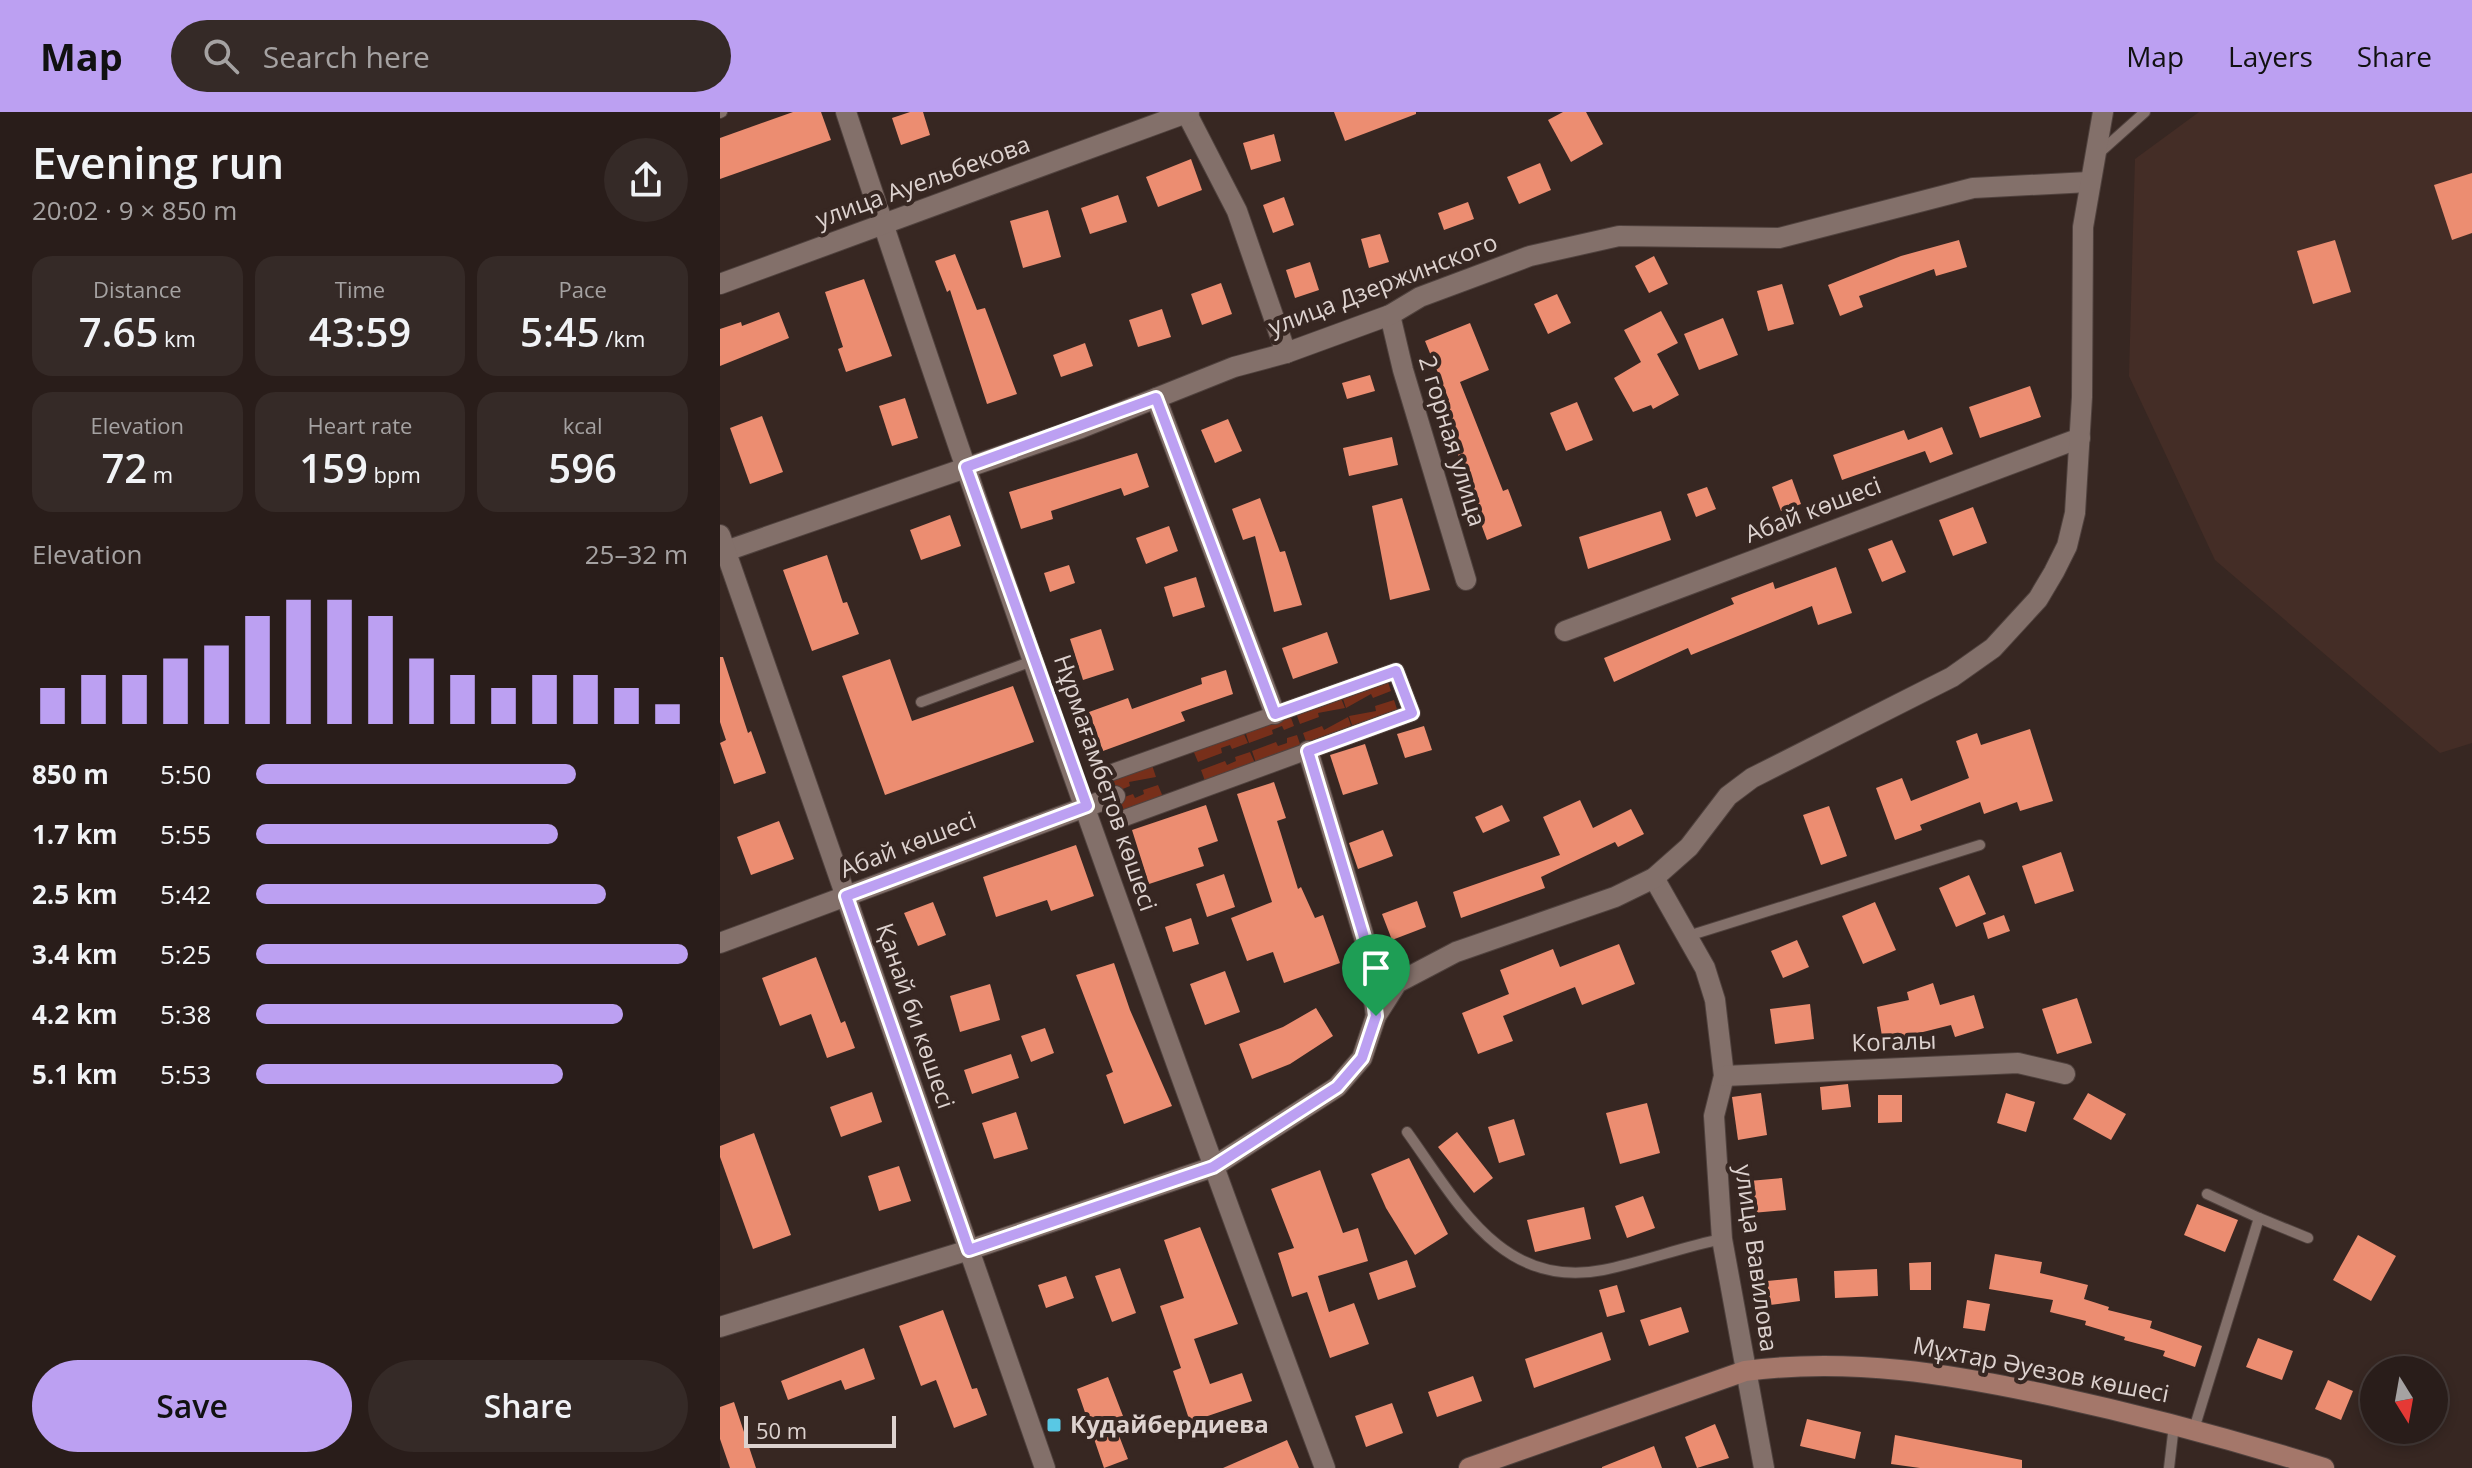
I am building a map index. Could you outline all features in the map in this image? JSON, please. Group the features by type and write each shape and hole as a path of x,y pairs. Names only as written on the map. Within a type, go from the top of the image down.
{"main road":[{"name":"Мұхтар Әуезов көшесі","path":"1469,1468 1513,1460 1745,1371 1793,1364 1877,1366 1969,1378 2184,1426 2324,1468"}],"street":[{"name":"Нұрмағамбетов көшесі","path":"846,112 966,467 1213,1167 1325,1468"},
{"name":"улица Ауельбекова","path":"720,284 1187,112"},
{"path":"1187,112 1237,211 1286,353"},
{"path":"720,1327 969,1250 1213,1167 1337,1087 1362,1058 1376,1016 1397,983 1456,952 1615,897 1654,878 1672,865 1728,796 1740,787 1952,677 1993,648 2038,599 2067,546 2075,513 2080,438 2083,227 2103,112"},
{"name":"улица Дзержинского","path":"722,546 966,467 1234,367 1286,353 1390,315 1420,297 1530,256 1619,236 1779,238 1973,188 2089,182"},
{"name":"2 горная улица","path":"1390,315 1403,370 1466,580"},
{"path":"1156,398 1275,714"},
{"name":"Абай көшесі","path":"1565,631 2080,438"},
{"name":"Қанай би көшесі","path":"722,546 1045,1468"},
{"path":"1107,774 1396,671 1412,713 1122,819"},
{"path":"1308,751 1367,947 1376,1016"},
{"name":"Абай көшесі","path":"720,943 1115,796"},
{"name":"улица Вавилова","path":"1654,878 1705,968 1715,1000 1724,1076 1714,1116 1722,1239 1764,1468"},
{"name":"Когалы","path":"1724,1076 2018,1063 2065,1074"}],"lane":[{"path":"2094,158 2145,112"},
{"path":"921,702 1035,660"},
{"path":"1688,936 1980,845"},
{"path":"1407,1132 1484,1237 1516,1259 1547,1268 1578,1272 1602,1270 1722,1239"},
{"path":"2207,1194 2308,1238"},
{"path":"2169,1468 2259,1218"}],"shaded area":[{"path":"2199,112 2472,112 2472,743 2440,753 2215,560 2129,376 2135,159"},
{"path":"1387,679 1391,691 1373,698 1371,694 1346,708 1342,696"},
{"path":"1340,696 1345,708 1318,713 1319,717 1300,724 1296,713"},
{"path":"1394,700 1398,712 1353,728 1349,716 1376,711 1375,706"},
{"path":"1290,715 1294,726 1284,730 1282,726 1272,730 1273,734 1249,743 1245,731"},
{"path":"1348,717 1352,728 1307,744 1303,733 1322,726 1324,730"},
{"path":"1243,732 1248,743 1232,749 1230,745 1221,748 1222,753 1198,762 1193,750"},
{"path":"1297,735 1301,747 1256,763 1252,751 1276,742 1278,746 1287,743 1287,738"},
{"path":"1250,752 1255,763 1205,781 1201,770 1225,761 1227,765 1236,761 1235,757"},
{"path":"1152,765 1156,777 1129,782 1130,786 1113,793 1108,781"},
{"path":"1158,785 1163,797 1120,812 1116,800 1133,794 1135,798 1144,794 1143,790"}],"building":[{"path":"793,112 821,112 831,140 720,179 720,138"},
{"path":"910,112 923,112 930,135 901,145 892,118"},
{"path":"1334,112 1416,112 1416,114 1345,141"},
{"path":"1563,112 1586,112 1603,144 1571,162 1548,120"},
{"path":"1274,134 1281,161 1251,170 1243,143"},
{"path":"1191,159 1202,190 1158,207 1146,177"},
{"path":"1540,163 1551,190 1519,204 1507,177"},
{"path":"2472,173 2472,233 2452,240 2434,185"},
{"path":"1118,195 1127,222 1090,234 1081,208"},
{"path":"1284,197 1294,225 1273,233 1263,205"},
{"path":"1468,202 1474,219 1444,230 1438,213"},
{"path":"1048,210 1061,257 1023,268 1010,221"},
{"path":"1380,234 1389,262 1369,268 1361,239"},
{"path":"1959,240 1967,267 1936,276 1934,269 1859,296 1863,307 1840,316 1828,285 1901,256"},
{"path":"2335,240 2351,292 2313,304 2297,251"},
{"path":"955,254 977,310 985,308 1017,394 987,404 950,290 947,292 935,261"},
{"path":"1654,256 1668,284 1649,293 1635,266"},
{"path":"1310,262 1319,290 1295,298 1286,270"},
{"path":"864,279 892,356 846,372 838,349 843,347 825,292"},
{"path":"1221,283 1232,314 1202,325 1191,294"},
{"path":"1782,284 1794,324 1768,331 1757,291"},
{"path":"1557,294 1571,323 1548,334 1534,304"},
{"path":"1162,309 1171,337 1138,347 1129,320"},
{"path":"1661,311 1678,343 1657,354 1679,395 1653,409 1651,405 1633,412 1614,378 1641,362 1624,330"},
{"path":"779,312 789,338 720,366 720,329 741,322 742,326"},
{"path":"1723,318 1738,355 1699,370 1684,334"},
{"path":"1470,323 1489,370 1460,382 1503,491 1508,489 1522,526 1487,540 1473,502 1476,501 1438,403 1449,400 1425,341"},
{"path":"1085,343 1093,366 1061,377 1053,355"},
{"path":"1370,375 1375,391 1347,399 1342,383"},
{"path":"2030,386 2041,417 1980,438 1969,407"},
{"path":"905,398 918,438 892,446 879,406"},
{"path":"1577,402 1593,440 1566,451 1550,413"},
{"path":"762,416 783,472 750,484 730,428"},
{"path":"1228,419 1242,451 1215,463 1201,430"},
{"path":"1942,427 1953,454 1930,463 1925,451 1842,480 1833,455 1904,430 1908,440"},
{"path":"1392,437 1398,465 1349,476 1343,448"},
{"path":"1137,453 1149,487 1124,496 1121,488 1051,511 1053,519 1021,529 1009,492"},
{"path":"1792,479 1801,504 1781,511 1772,487"},
{"path":"1707,487 1716,509 1696,517 1687,494"},
{"path":"1260,498 1280,552 1285,551 1302,605 1274,612 1255,536 1243,540 1232,509"},
{"path":"1402,498 1430,590 1390,600 1372,506"},
{"path":"1973,507 1987,543 1953,556 1939,520"},
{"path":"1661,511 1671,540 1588,569 1579,537"},
{"path":"950,515 961,546 921,560 910,530"},
{"path":"1169,526 1178,551 1146,564 1136,538"},
{"path":"1892,540 1906,572 1882,582 1868,549"},
{"path":"827,555 843,603 847,602 859,634 812,651 783,570"},
{"path":"1069,565 1075,583 1050,592 1044,573"},
{"path":"1836,567 1852,613 1818,625 1812,606 1691,655 1688,648 1614,682 1604,658 1734,604 1731,598 1773,582 1775,589"},
{"path":"1196,577 1205,607 1173,617 1164,587"},
{"path":"1101,629 1114,670 1083,680 1070,639"},
{"path":"1327,632 1338,663 1293,679 1282,648"},
{"path":"720,657 723,657 748,733 751,731 766,773 734,784 720,743 726,740 720,722"},
{"path":"890,659 912,721 1013,686 1034,742 885,795 842,676"},
{"path":"1226,670 1233,694 1181,712 1185,721 1103,751 1089,712 1128,698 1132,709 1202,684 1201,678"},
{"path":"1424,726 1432,750 1405,758 1397,734"},
{"path":"2030,729 2053,801 2020,811 2017,802 1984,814 1980,802 1920,825 1922,830 1895,840 1876,788 1902,778 1911,801 1969,778 1956,741 1977,733 1981,745"},
{"path":"1365,744 1378,784 1343,795 1330,755"},
{"path":"1274,782 1286,818 1277,821 1298,889 1301,887 1315,918 1323,915 1340,963 1284,983 1273,952 1247,961 1231,918 1272,902 1237,794"},
{"path":"1580,800 1593,828 1631,809 1644,834 1618,847 1615,842 1541,877 1545,888 1461,918 1453,892 1560,855 1543,817"},
{"path":"1206,805 1218,841 1198,848 1204,866 1149,884 1132,830"},
{"path":"1502,805 1510,821 1483,833 1475,817"},
{"path":"1829,806 1847,856 1821,865 1803,815"},
{"path":"779,821 794,859 751,875 737,837"},
{"path":"1383,830 1393,856 1358,869 1349,843"},
{"path":"1076,845 1094,896 1051,911 1047,900 996,917 983,877"},
{"path":"2061,852 2074,891 2035,904 2022,866"},
{"path":"1224,874 1235,907 1207,917 1196,884"},
{"path":"1969,875 1986,914 1956,927 1939,888"},
{"path":"1417,901 1426,927 1392,940 1382,914"},
{"path":"933,902 946,935 918,946 904,913"},
{"path":"1875,902 1896,950 1863,964 1842,916"},
{"path":"2004,915 2010,931 1988,939 1983,923"},
{"path":"1191,918 1199,944 1173,952 1165,927"},
{"path":"1797,940 1809,967 1783,978 1771,951"},
{"path":"1619,944 1635,984 1582,1005 1575,987 1503,1016 1513,1041 1478,1054 1462,1013 1509,994 1500,970 1553,949 1560,967"},
{"path":"816,957 841,1023 845,1021 855,1048 827,1058 811,1014 780,1026 762,978"},
{"path":"1114,963 1130,1010 1172,1106 1124,1124 1106,1075 1113,1072 1076,975"},
{"path":"1225,971 1240,1012 1205,1025 1190,984"},
{"path":"1933,983 1940,1005 1974,995 1984,1028 1955,1037 1951,1025 1883,1042 1877,1007 1909,1000 1907,992"},
{"path":"990,984 1000,1020 960,1032 950,996"},
{"path":"2077,998 2092,1043 2057,1054 2042,1009"},
{"path":"1810,1004 1814,1039 1775,1044 1770,1009"},
{"path":"1316,1008 1333,1036 1290,1064 1252,1079 1239,1044 1283,1027"},
{"path":"1045,1028 1054,1053 1031,1062 1021,1036"},
{"path":"1011,1054 1019,1078 972,1094 964,1070"},
{"path":"1848,1084 1851,1107 1822,1110 1820,1087"},
{"path":"872,1092 882,1122 841,1137 830,1107"},
{"path":"1761,1093 1767,1135 1738,1140 1732,1097"},
{"path":"2006,1093 2035,1102 2026,1132 1997,1123"},
{"path":"2088,1093 2126,1114 2111,1140 2073,1119"},
{"path":"1878,1095 1902,1095 1902,1122 1878,1123"},
{"path":"1647,1103 1660,1153 1620,1164 1606,1113"},
{"path":"1016,1112 1028,1149 994,1159 982,1123"},
{"path":"1514,1119 1525,1155 1499,1163 1488,1127"},
{"path":"1457,1132 1493,1178 1474,1193 1438,1147"},
{"path":"754,1133 791,1235 753,1249 720,1157 720,1146"},
{"path":"1409,1158 1448,1234 1415,1255 1386,1208 1371,1174"},
{"path":"899,1166 911,1201 879,1211 868,1176"},
{"path":"1320,1170 1343,1233 1358,1228 1368,1261 1318,1276 1329,1312 1354,1303 1369,1344 1330,1358 1307,1292 1292,1297 1278,1253 1294,1248 1271,1189"},
{"path":"1782,1178 1786,1210 1752,1213 1749,1181"},
{"path":"1643,1196 1655,1228 1627,1238 1615,1206"},
{"path":"2197,1204 2238,1220 2225,1252 2184,1235"},
{"path":"1584,1207 1591,1239 1535,1252 1527,1220"},
{"path":"1200,1227 1238,1324 1194,1339 1210,1384 1242,1373 1252,1401 1190,1422 1173,1371 1181,1368 1160,1306 1184,1298 1164,1240"},
{"path":"2358,1235 2396,1256 2371,1301 2333,1280"},
{"path":"1995,1254 2042,1262 2040,1273 2088,1285 2084,1299 2109,1307 2108,1310 2152,1321 2150,1328 2202,1346 2195,1367 2163,1356 2165,1351 2085,1325 2086,1321 2050,1312 2053,1300 1989,1289"},
{"path":"1407,1260 1416,1287 1378,1300 1369,1273"},
{"path":"1931,1262 1931,1290 1910,1290 1909,1263"},
{"path":"1120,1268 1136,1313 1112,1322 1095,1276"},
{"path":"1877,1269 1878,1296 1835,1298 1834,1271"},
{"path":"1066,1276 1074,1298 1046,1308 1038,1285"},
{"path":"1797,1278 1800,1301 1770,1305 1767,1281"},
{"path":"1617,1285 1625,1312 1607,1317 1599,1290"},
{"path":"1967,1300 1990,1304 1985,1331 1963,1328"},
{"path":"1681,1307 1689,1332 1649,1346 1640,1320"},
{"path":"943,1310 972,1389 977,1388 987,1415 954,1428 936,1380 921,1386 899,1326"},
{"path":"1602,1332 1611,1360 1534,1388 1525,1359"},
{"path":"2258,1338 2293,1351 2282,1380 2246,1367"},
{"path":"864,1348 875,1379 845,1390 841,1380 788,1400 781,1381"},
{"path":"1473,1376 1482,1401 1437,1417 1428,1392"},
{"path":"1108,1377 1123,1416 1113,1420 1128,1459 1104,1468 1077,1389"},
{"path":"2328,1380 2353,1391 2341,1420 2315,1409"},
{"path":"734,1402 756,1468 730,1468 720,1439 720,1407"},
{"path":"1392,1403 1403,1433 1366,1447 1355,1416"},
{"path":"1807,1419 1861,1432 1855,1459 1800,1446"},
{"path":"1715,1424 1729,1458 1697,1468 1685,1437"},
{"path":"1895,1435 2022,1460 2022,1468 1920,1468 1891,1464"},
{"path":"1287,1440 1299,1468 1223,1468"},
{"path":"1654,1446 1662,1468 1602,1468 1602,1467"}],"place":[{"name":"Кудайбердиева","path":"1054,1425"}],"route":[{"path":"1156,398 1275,714 1396,671 1412,713 1308,751 1367,947 1376,1016 1362,1058 1337,1087 1213,1167 969,1250 846,896 1087,806 966,467 1081,428 1156,398"}]}
